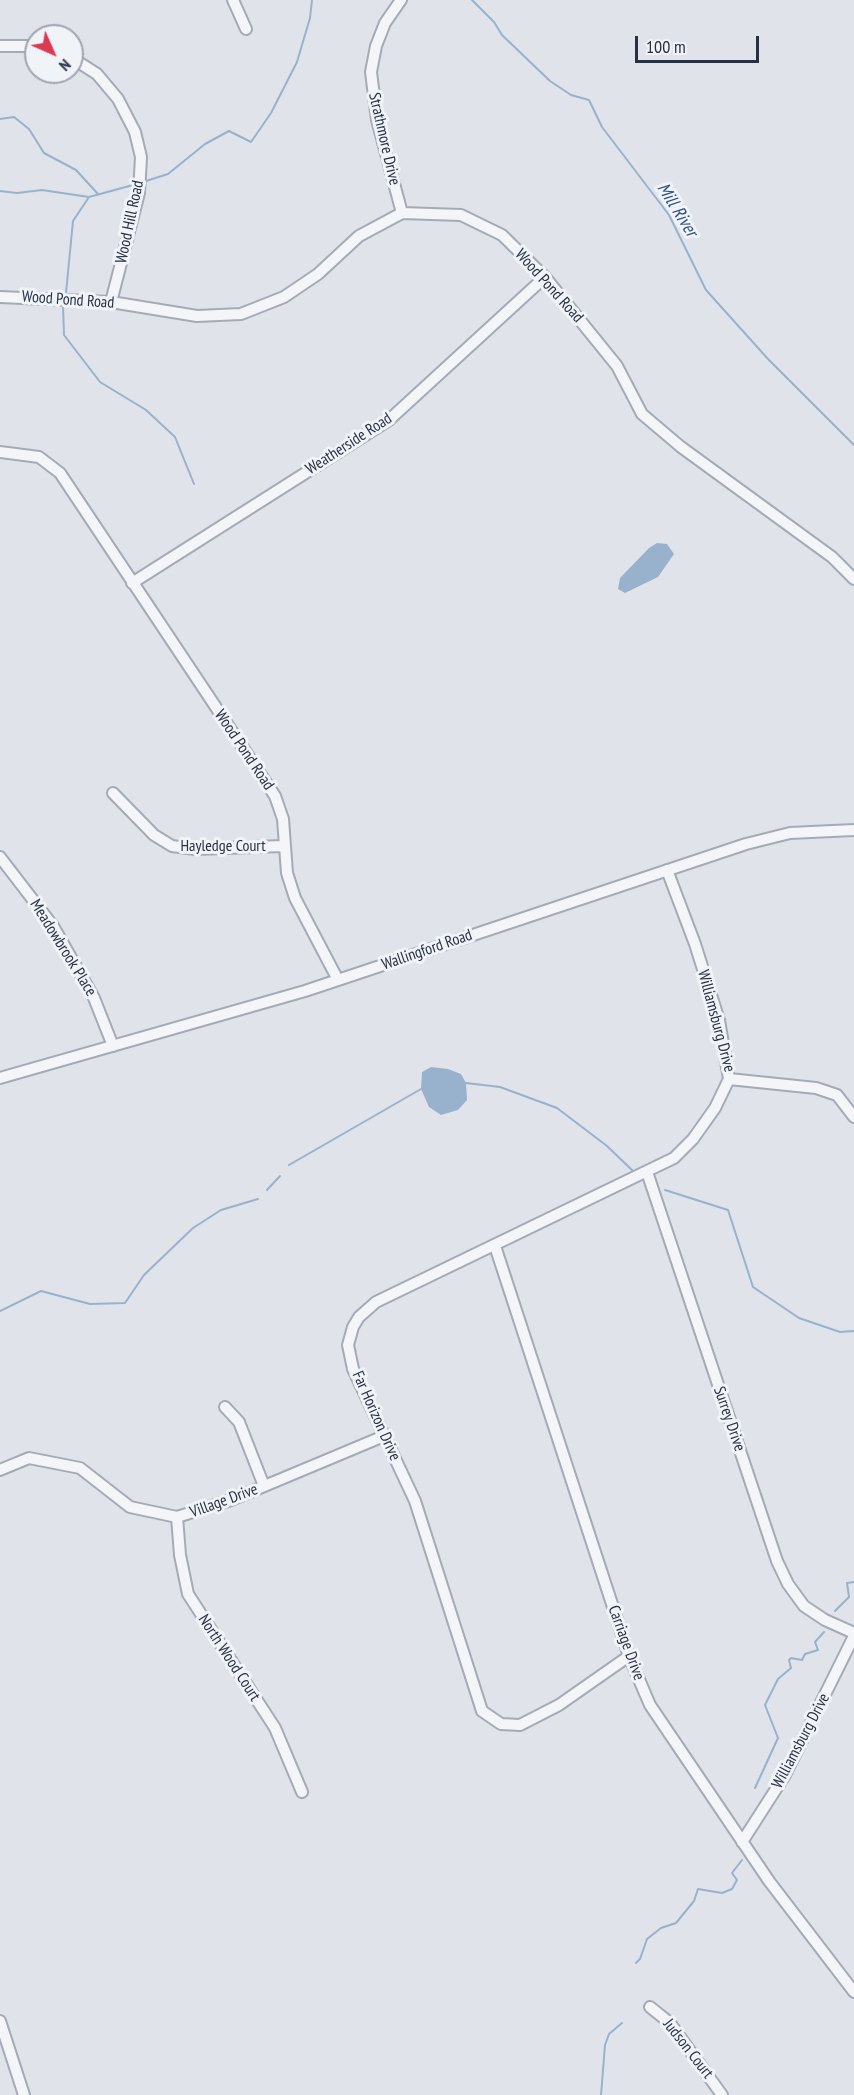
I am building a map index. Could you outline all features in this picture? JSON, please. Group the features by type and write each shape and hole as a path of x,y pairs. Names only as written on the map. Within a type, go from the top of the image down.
{"street":[{"path":"233,0 246,29"},
{"name":"Strathmore Drive","path":"400,0 385,23 376,46 371,72 377,120 402,213"},
{"path":"0,46 24,46"},
{"name":"Wood Hill Road","path":"84,66 97,74 118,99 135,132 141,157 139,193 111,302"},
{"name":"Wood Pond Road","path":"0,297 111,302 197,316 241,314 284,297 318,274 359,236 402,213 461,215 502,236 545,277 617,366 642,414 681,447 832,558 854,579"},
{"name":"Weatherside Road","path":"132,583 389,420 545,277"},
{"name":"Wood Pond Road","path":"0,452 39,457 60,473 275,796 283,819 283,846 287,873 295,898 338,980"},
{"name":"Hayledge Court","path":"112,793 153,835 172,846 195,849 283,846"},
{"name":"Wallingford Road","path":"0,1078 338,980 779,835 854,830"},
{"name":"Meadowbrook Place","path":"0,857 53,927 94,998 113,1046"},
{"name":"Williamsburg Drive","path":"667,870 696,944 719,1020 729,1078 816,1088 837,1095 854,1117"},
{"name":"Far Horizon Drive","path":"628,1656 559,1705 520,1725 512,1727 501,1724 482,1711 415,1501 353,1369 348,1345 352,1327 361,1313 376,1302 674,1158 693,1139 715,1108 729,1078"},
{"name":"Surrey Drive","path":"647,1172 777,1561 788,1584 804,1606 854,1635"},
{"name":"Carriage Drive","path":"495,1246 628,1656 651,1705 742,1842 806,1932 854,1992"},
{"path":"225,1407 239,1422 264,1486"},
{"name":"Village Drive","path":"0,1470 29,1458 80,1468 130,1507 177,1517 231,1500 384,1436"},
{"name":"North Wood Court","path":"177,1517 180,1555 188,1594 275,1728 302,1792"},
{"name":"Williamsburg Drive","path":"742,1842 785,1775 854,1635"},
{"name":"Judson Court","path":"650,2007 670,2023 722,2095"},
{"path":"0,2021 24,2095"}],"water":[{"path":"657,543 667,544 674,554 658,577 625,593 618,589 620,578 649,548"},
{"path":"431,1067 448,1069 461,1074 466,1083 467,1100 458,1110 441,1115 429,1107 421,1089 422,1072"}],"waterway":[{"path":"146,181 168,174 205,144 229,131 251,142 271,113 297,62 310,18 312,0"},
{"name":"Mill River","path":"472,0 494,22 502,35 550,81 571,95 589,100 602,127 669,215 706,290 768,359 854,445"},
{"path":"0,119 14,117 29,129 44,153 76,170 98,194"},
{"path":"0,191 17,193 42,190 89,197 133,185"},
{"path":"66,293 73,221 89,197"},
{"path":"63,306 64,335 100,382 146,410 175,437 194,484"},
{"path":"466,1083 500,1087 557,1108 607,1146 634,1172"},
{"path":"289,1165 421,1089"},
{"path":"267,1190 280,1176"},
{"path":"665,1190 728,1210 753,1287 799,1318 840,1332 854,1331"},
{"path":"0,1311 41,1291 90,1304 125,1303 144,1275 193,1228 221,1210 258,1199"},
{"name":"Mill River","path":"835,1611 849,1597 847,1583 854,1582"},
{"name":"Mill River","path":"755,1788 778,1738 765,1705 778,1679 791,1668 789,1660 791,1658 802,1660 805,1654 818,1650 815,1642 824,1632"},
{"name":"Mill River","path":"636,1963 640,1959 647,1939 661,1928 676,1923 694,1901 698,1889 722,1893 732,1889 737,1880 732,1873 742,1860"},
{"name":"Mill River","path":"601,2095 605,2045 609,2034 622,2023"}]}
